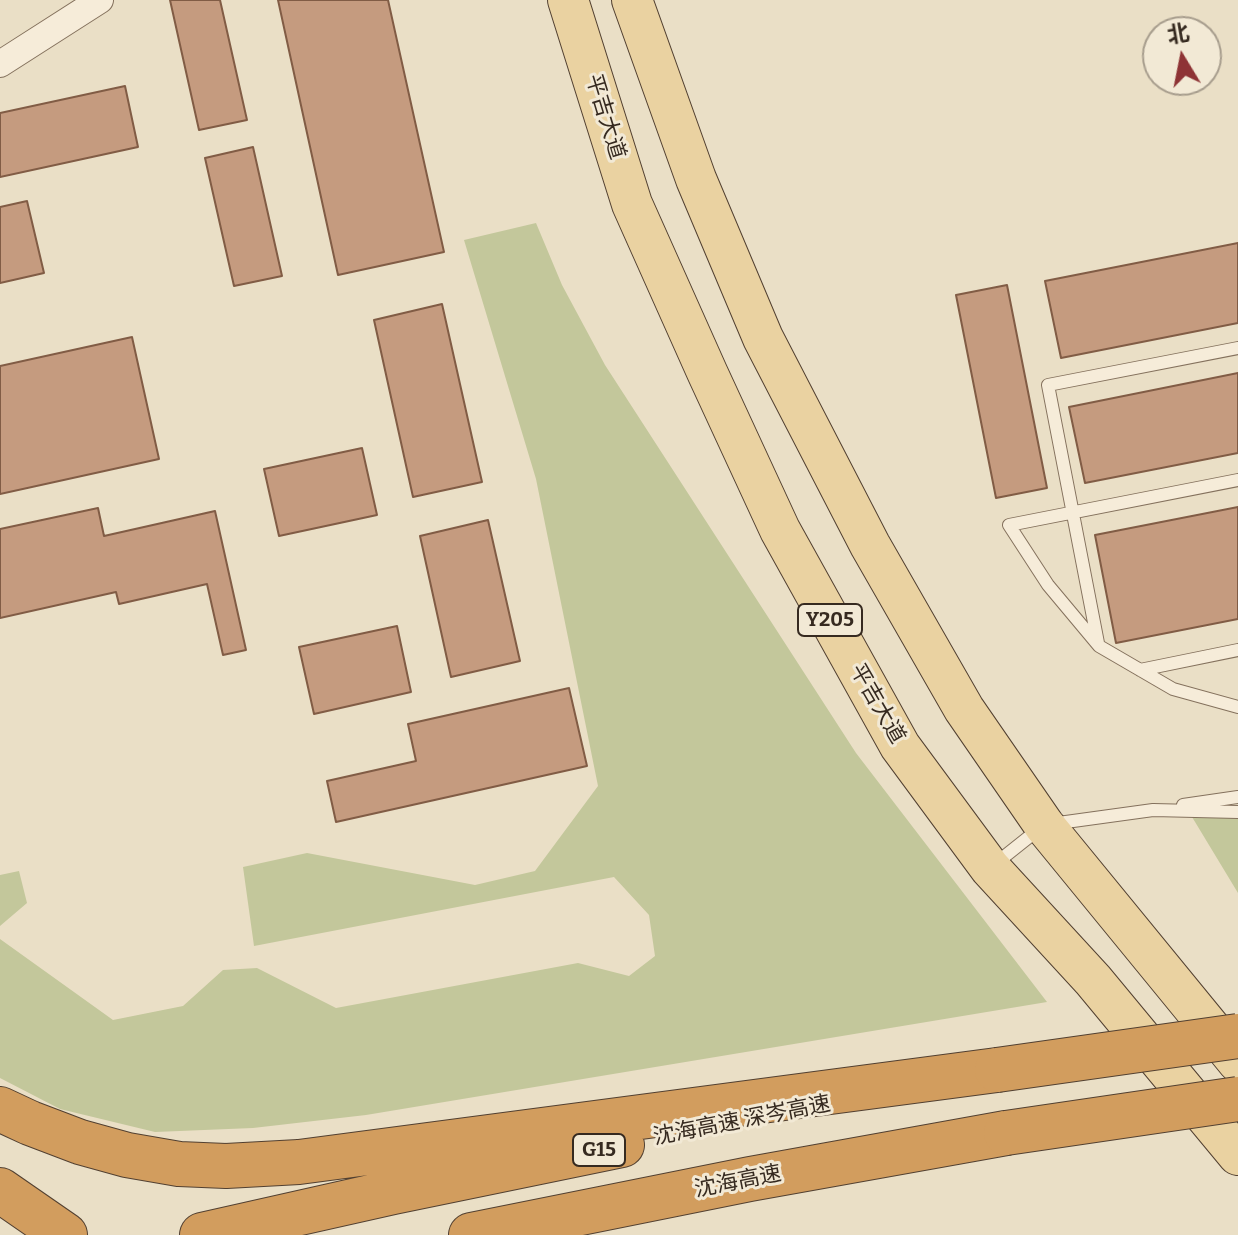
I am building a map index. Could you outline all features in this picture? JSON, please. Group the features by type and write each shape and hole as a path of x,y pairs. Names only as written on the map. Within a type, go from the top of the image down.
{"highway":[{"name":"沈海高速 深岑高速","path":"202,1235 393,1192 997,1070 1238,1036"},
{"path":"0,1109 80,1142 127,1155 179,1164 226,1166 299,1162 997,1070"},
{"name":"沈海高速","path":"471,1235 750,1179 1006,1133 1238,1099"},
{"path":"0,1190 65,1235"},
{"path":"0,1220 22,1235"}],"main road":[{"name":"平吉大道","path":"568,0 632,204 780,530 900,746 990,868 1093,980 1238,1155"},
{"path":"632,0 696,179 763,338 870,545 964,709 1044,825 1238,1062"}],"street":[{"path":"0,64 100,0"}],"lane":[{"path":"1099,646 1048,385 1238,348"},
{"path":"1238,480 1009,525 1048,585 1099,646 1173,689 1238,707"},
{"path":"1140,670 1238,650"},
{"path":"990,868 1044,825 1238,797"},
{"path":"1153,810 1238,812"}],"green space":[{"path":"536,223 562,285 605,365 856,753 1047,1002 366,1115 253,1128 155,1132 60,1109 0,1078 0,939 113,1020 183,1006 223,970 257,968 336,1008 578,963 629,976 655,956 649,915 614,877 254,946 243,867 307,853 475,885 535,871 598,786 536,479 464,240"},
{"path":"1238,805 1238,893 1186,807"},
{"path":"19,871 27,903 0,926 0,875"}],"building":[{"path":"170,0 220,0 247,120 199,130"},
{"path":"278,0 388,0 444,252 338,275"},
{"path":"125,86 138,147 0,177 0,113"},
{"path":"253,147 282,276 234,286 205,158"},
{"path":"27,201 44,273 0,283 0,207"},
{"path":"1238,243 1238,323 1061,358 1045,281"},
{"path":"1007,285 1047,488 996,498 956,295"},
{"path":"442,304 482,482 413,497 374,320"},
{"path":"132,337 159,459 0,494 0,366"},
{"path":"1238,373 1238,453 1085,483 1069,407"},
{"path":"362,448 377,515 279,536 264,469"},
{"path":"1238,507 1238,619 1116,643 1095,535"},
{"path":"98,508 104,536 215,511 246,650 223,655 207,584 119,604 116,592 0,618 0,529"},
{"path":"488,520 520,661 451,677 420,536"},
{"path":"397,626 411,692 314,714 299,647"},
{"path":"569,688 587,766 336,822 327,781 416,761 408,724"}]}
